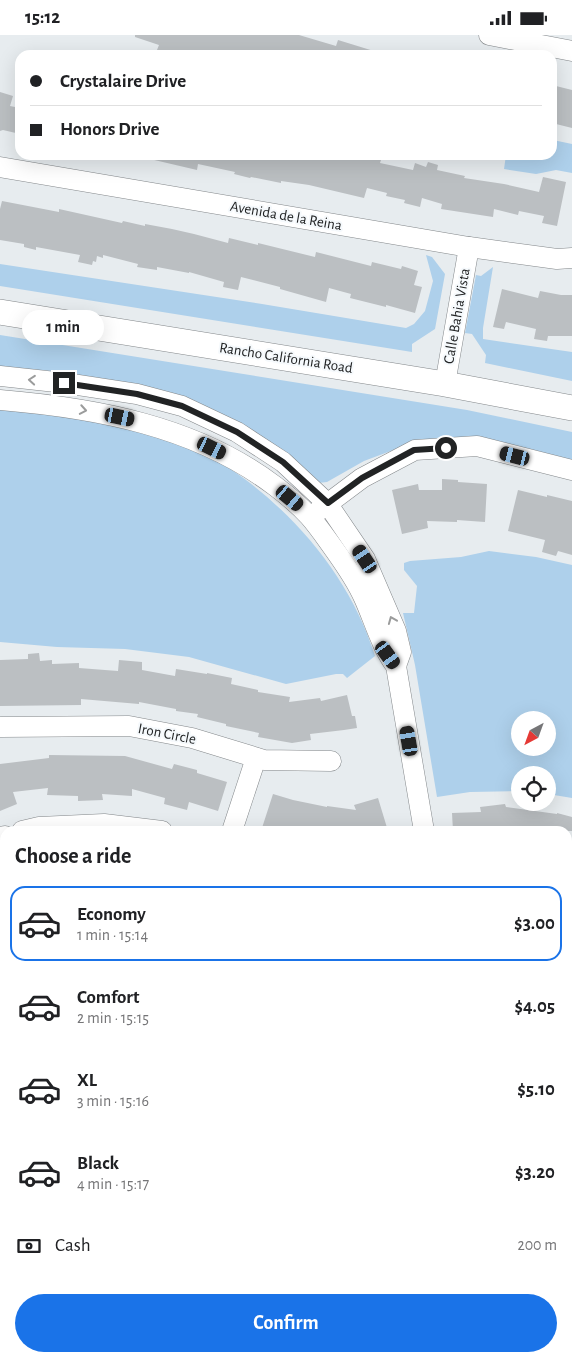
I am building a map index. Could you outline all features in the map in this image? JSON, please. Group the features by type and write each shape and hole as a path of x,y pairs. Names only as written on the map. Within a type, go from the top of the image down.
{"main road":[{"name":"Rancho California Road","path":"0,313 445,383 572,407"}],"street":[{"path":"489,35 572,51"},
{"name":"Avenida de la Reina","path":"0,167 469,247 557,259 572,258"},
{"name":"Calle Bahia Vista","path":"445,383 469,247"},
{"path":"0,377 64,383 137,394 182,406 237,432 283,462 328,503 365,559 396,631 401,652 396,666"},
{"path":"0,399 111,415 191,438 256,471 310,517 335,550 363,595 388,655 396,666 423,826"},
{"path":"310,517 362,478 414,450 477,447 572,470"},
{"name":"Iron Circle","path":"0,727 130,726 192,737 264,760 331,761"},
{"path":"234,826 256,757"},
{"path":"100,826 104,824 121,826"}],"shaded area":[{"path":"557,141 572,144 572,173 556,170 536,174 504,169 505,160 557,160"},
{"path":"426,255 432,257 445,274 435,329 412,344 412,352 0,286 0,264 406,328 414,324 425,311 433,281"},
{"path":"493,267 483,328 483,339 572,352 572,381 485,363 486,355 472,334 465,333 476,275 481,276"},
{"path":"0,335 467,410 572,432 572,461 441,439 396,449 364,461 327,482 318,483 148,388 112,380 52,371 0,367"},
{"path":"0,409 108,423 135,429 197,452 229,468 276,505 318,550 336,574 351,600 365,628 375,656 347,678 343,674 336,674 286,684 189,657 125,649 57,647 0,642"},
{"path":"489,551 536,557 572,565 572,798 556,795 556,766 511,766 511,791 470,792 437,797 415,665 403,613 414,613 417,586 404,570 404,563 461,557"}],"building":[{"path":"135,35 299,35 336,46 338,40 370,50 157,50 159,45 135,37"},
{"path":"557,86 572,90 572,128 557,124"},
{"path":"0,92 13,96 10,106 15,107 15,133 0,131"},
{"path":"154,160 381,160 380,163 413,170 415,163 426,167 428,162 438,165 437,170 465,176 464,178 539,192 543,177 566,182 557,226 542,223 544,216 519,211 518,215 494,209 493,217 441,209 442,204 422,198 420,207 404,203 405,200 386,196 387,193 367,188 364,198 309,185 250,178 234,174 235,172 198,164 197,170"},
{"path":"2,201 59,212 59,209 122,223 123,221 172,229 228,243 229,238 315,257 316,252 371,266 372,262 401,269 402,266 418,271 414,285 422,287 415,313 350,298 351,294 329,288 326,302 241,277 238,290 223,287 224,282 189,272 157,267 157,270 137,267 138,264 103,255 103,258 97,256 96,262 93,261 92,265 78,262 80,255 36,247 36,250 24,247 24,244 0,240 0,209"},
{"path":"502,289 538,298 540,291 572,295 572,336 548,336 547,341 534,339 536,329 506,322 504,329 493,327"},
{"path":"442,479 487,484 485,522 457,520 457,522 427,521 428,528 402,534 392,490 418,484 419,490 442,490"},
{"path":"518,490 572,501 572,555 558,551 556,556 542,552 545,540 508,531"},
{"path":"39,653 40,661 52,660 52,664 79,663 79,668 118,671 119,660 142,662 142,670 175,676 176,669 207,673 232,678 231,684 258,690 258,692 290,697 289,702 320,698 321,701 347,695 352,716 355,716 357,728 310,734 311,740 292,743 258,737 259,733 197,717 198,714 139,702 139,704 81,699 81,705 0,706 0,660 28,659 28,654"},
{"path":"49,755 125,756 172,769 174,764 197,770 197,773 227,782 218,811 189,802 187,810 164,804 165,798 132,789 132,796 102,794 103,800 78,801 78,796 47,795 48,788 13,792 17,804 0,811 0,764 49,758"},
{"path":"273,794 327,807 356,810 354,805 378,798 386,826 263,826"},
{"path":"505,804 506,807 511,808 511,811 557,813 572,817 572,826 453,826 452,813 481,812 480,807"}],"route":[{"path":"64,383 137,394 182,406 237,432 283,462 328,503 362,478 414,450 446,448"}]}
